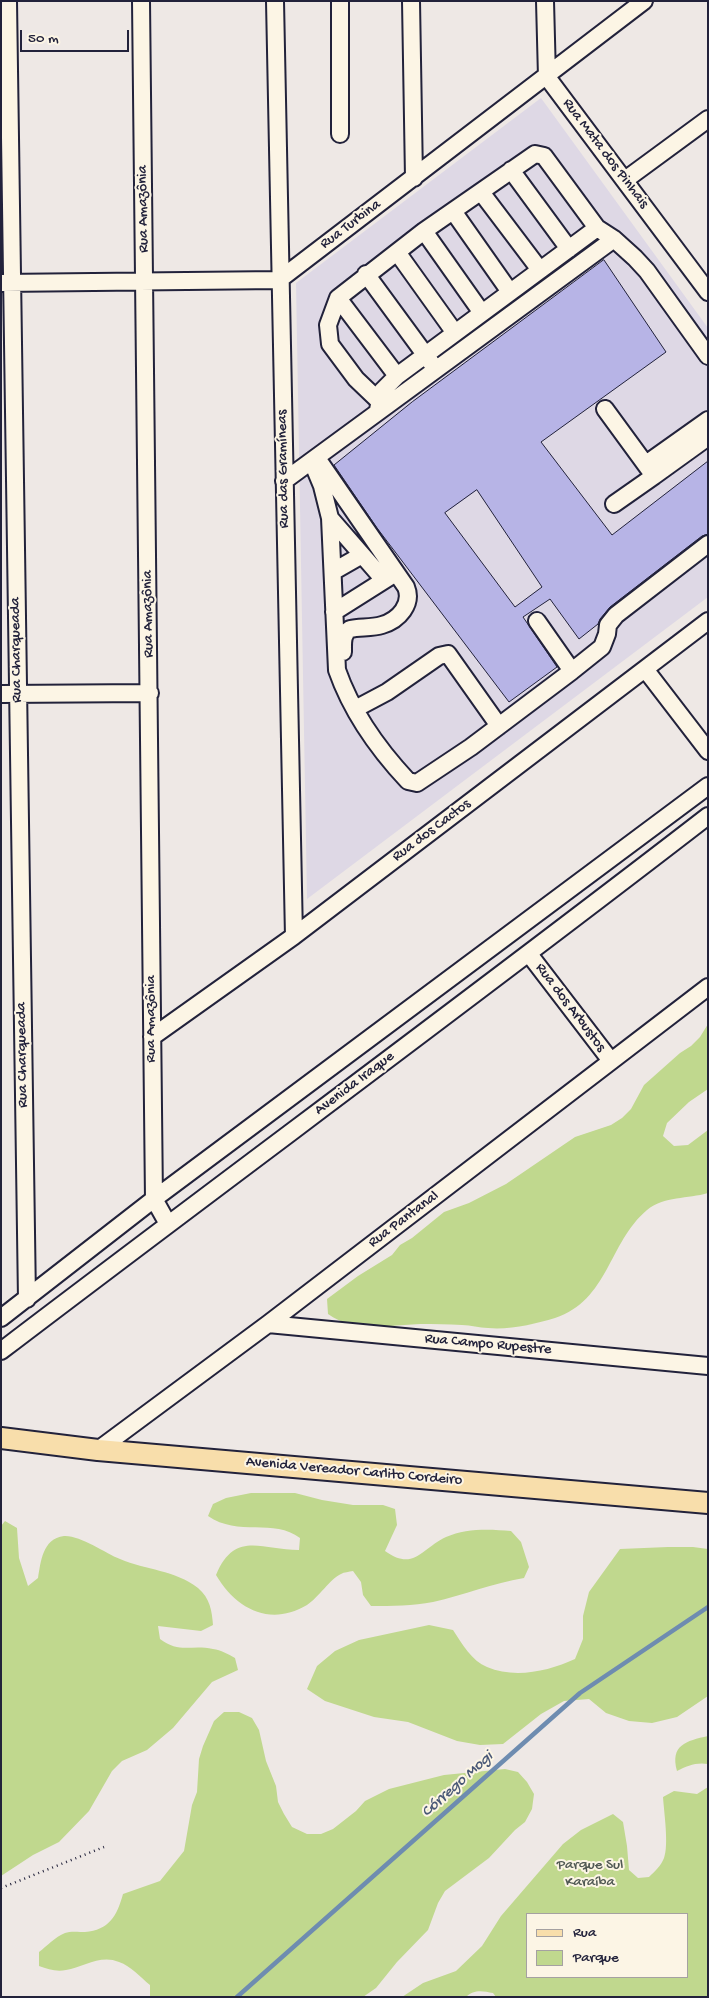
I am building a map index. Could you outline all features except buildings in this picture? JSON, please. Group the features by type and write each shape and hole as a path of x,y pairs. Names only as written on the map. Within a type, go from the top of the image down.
{"main road":[{"name":"Avenida Vereador Carlito Cordeiro","path":"1,1438 98,1450 708,1503"}],"street":[{"name":"Rua Charqueada","path":"8,1 6,283 9,694 27,1299"},
{"name":"Rua Amazônia","path":"141,1 146,282 154,1199 168,1224"},
{"name":"Rua das Gramíneas","path":"275,1 294,936"},
{"path":"340,1 340,134"},
{"path":"411,1 414,178"},
{"path":"545,1 547,77"},
{"name":"Rua Turbina","path":"280,280 644,1"},
{"name":"Rua Mata dos Pinhais","path":"547,77 707,290"},
{"path":"625,180 708,119"},
{"path":"379,407 356,380 330,344 328,325 338,298 366,274 424,231 529,156 535,154 542,154 598,228 614,239 647,272 708,356"},
{"path":"511,170 568,249"},
{"path":"481,192 536,273 542,292"},
{"path":"453,211 510,292"},
{"path":"379,407 382,391 397,376 598,228"},
{"path":"424,231 480,315 488,331"},
{"path":"284,481 314,460 379,407 435,370 614,239"},
{"path":"397,252 455,333"},
{"path":"366,274 426,354 435,370"},
{"path":"6,283 280,280"},
{"path":"338,298 397,376"},
{"path":"605,409 650,470"},
{"path":"614,504 708,420"},
{"path":"650,470 708,437"},
{"path":"314,460 330,518 334,571 337,670 343,685 359,707"},
{"path":"314,460 390,576"},
{"path":"330,518 362,555 390,576 408,593 408,604 391,620 382,625 350,629 346,632 343,639 343,661 370,732 408,781 417,783 440,769 572,671 602,646 607,634 608,625 616,615 708,544"},
{"path":"334,571 362,555"},
{"path":"334,612 390,576"},
{"name":"Rua dos Cactos","path":"152,1037 294,936 708,621"},
{"path":"537,622 572,671"},
{"path":"359,707 387,692 439,656 448,654 499,726"},
{"path":"645,669 708,751"},
{"path":"9,694 150,692"},
{"name":"Avenida Iraque","path":"1,1318 154,1199 708,786"},
{"name":"Avenida Iraque","path":"1,1351 529,954 708,816"},
{"name":"Rua dos Arbustos","path":"529,954 611,1061"},
{"name":"Rua Pantanal","path":"98,1450 268,1324 708,987"},
{"name":"Rua Campo Rupestre","path":"268,1324 708,1366"}],"path":[{"path":"1,1888 104,1847"}],"shaded area":[{"path":"541,98 708,328 708,597 307,899 296,283"}],"green space":[{"path":"708,1024 708,1089 689,1102 667,1123 663,1136 674,1146 688,1145 708,1130 708,1193 668,1200 654,1205 647,1210 634,1223 624,1238 598,1285 573,1310 555,1318 539,1322 496,1328 441,1324 372,1327 350,1324 328,1314 327,1299 358,1276 392,1255 400,1245 412,1238 444,1212 469,1203 506,1184 575,1137 611,1125 622,1118 631,1109 644,1085 680,1053 691,1046 700,1037"},
{"path":"251,1493 295,1493 353,1505 383,1505 395,1509 397,1525 385,1551 403,1559 411,1559 454,1534 486,1530 511,1531 521,1542 529,1567 524,1578 433,1602 395,1606 371,1606 363,1595 361,1582 353,1571 337,1576 311,1602 293,1611 267,1614 255,1611 233,1597 216,1575 223,1561 232,1552 241,1547 261,1546 299,1550 300,1538 290,1532 279,1529 231,1525 208,1516 213,1504 226,1498"},
{"path":"5,1521 17,1528 19,1558 28,1586 38,1578 42,1558 47,1546 57,1538 64,1536 77,1538 120,1559 180,1577 189,1582 198,1588 208,1600 213,1625 201,1631 158,1626 160,1639 174,1646 222,1651 235,1658 238,1670 212,1682 173,1728 147,1750 122,1761 112,1771 89,1811 59,1842 33,1855 1,1876 1,1526"},
{"path":"668,1547 708,1549 708,1696 677,1717 652,1723 629,1721 606,1713 589,1699 564,1701 541,1714 503,1744 480,1745 457,1741 408,1722 374,1717 325,1701 307,1689 317,1666 335,1651 359,1640 429,1625 453,1630 468,1652 477,1661 498,1671 532,1672 565,1663 575,1659 583,1639 583,1616 589,1592 620,1549"},
{"path":"224,1712 239,1712 252,1718 259,1730 266,1761 276,1786 278,1802 292,1827 307,1834 321,1834 333,1829 356,1811 365,1801 389,1789 444,1775 505,1769 518,1772 534,1794 532,1809 525,1822 489,1858 445,1891 438,1903 428,1930 397,1962 376,1988 363,1997 150,1997 150,1985 128,1966 112,1960 99,1960 62,1971 39,1966 39,1952 51,1942 65,1933 93,1931 106,1925 115,1915 123,1894 160,1881 184,1851 192,1805 197,1792 199,1759 214,1721"},
{"path":"708,1736 708,1764 692,1765 677,1771 675,1762 678,1750 687,1742"},
{"name":"Parque Sul Karaíba","path":"708,1787 708,1997 496,1997 493,1993 479,1991 466,1997 402,1997 423,1983 456,1971 482,1946 501,1916 563,1844 581,1830 613,1814 623,1822 629,1870 638,1878 649,1877 664,1858 666,1837 663,1797 674,1791 697,1794"}],"waterway":[{"name":"Córrego Mogi","path":"237,1997 580,1693 708,1607"}]}
